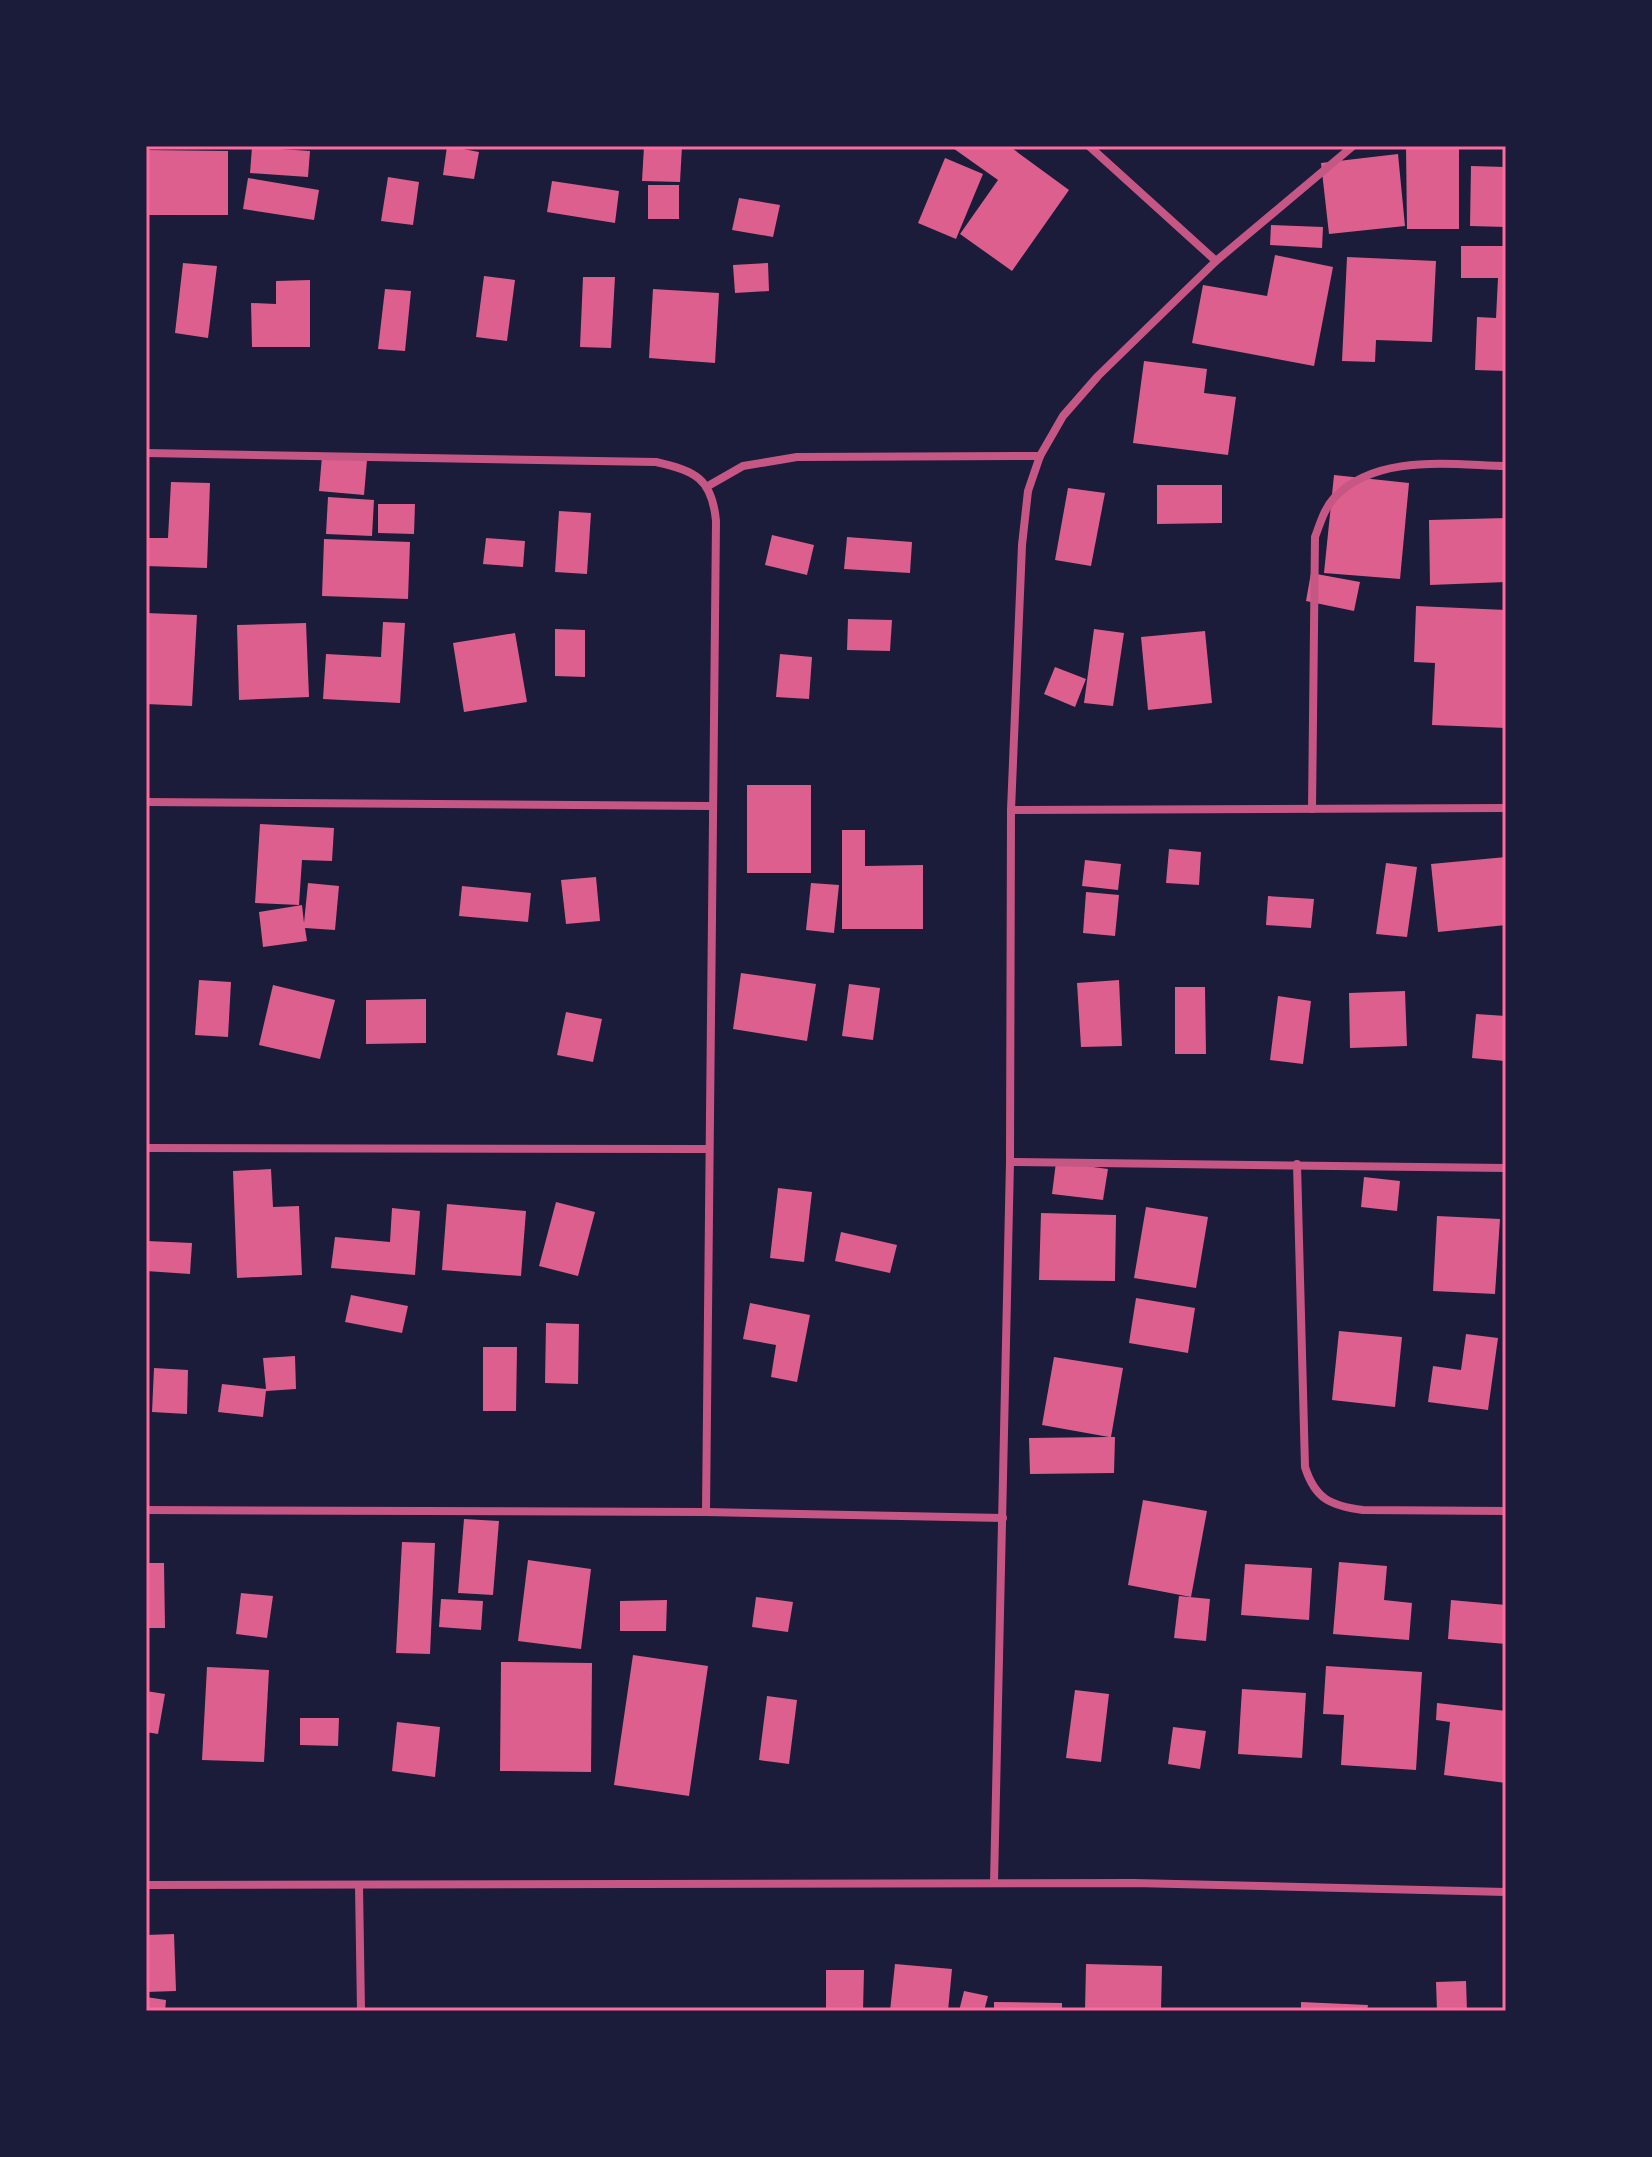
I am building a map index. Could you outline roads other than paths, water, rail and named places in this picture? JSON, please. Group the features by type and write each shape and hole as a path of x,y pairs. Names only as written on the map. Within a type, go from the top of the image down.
{"street":[{"path":"1089,146 1216,261"},
{"path":"994,1883 1010,1162 1011,810 1022,545 1028,491 1040,456 1063,416 1098,376 1216,261 1353,146"},
{"path":"146,453 656,462 695,474 708,486 714,501 716,521 706,1512"},
{"path":"708,486 743,466 797,457 1040,456"},
{"path":"1312,809 1315,537 1323,516 1333,499 1369,474 1421,465 1506,466"},
{"path":"146,802 712,806"},
{"path":"1011,810 1506,808"},
{"path":"146,1148 708,1149"},
{"path":"1010,1162 1506,1168"},
{"path":"1297,1164 1305,1467 1311,1487 1328,1501 1346,1508 1506,1511"},
{"path":"146,1510 706,1512 1003,1518"},
{"path":"146,1885 1134,1883 1506,1892"},
{"path":"359,1886 361,2011"}]}
